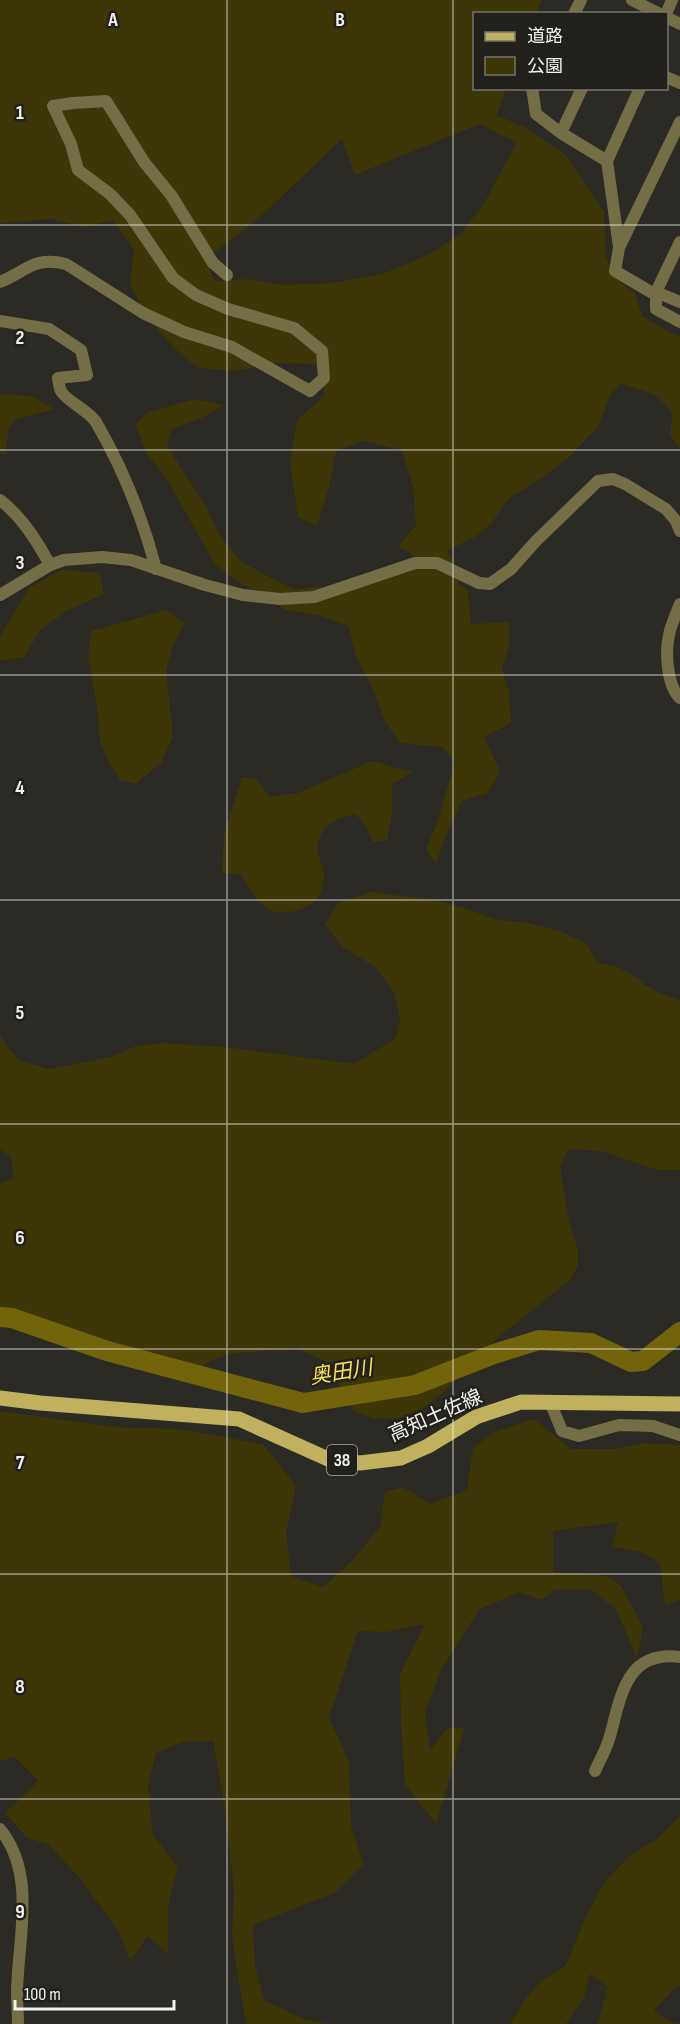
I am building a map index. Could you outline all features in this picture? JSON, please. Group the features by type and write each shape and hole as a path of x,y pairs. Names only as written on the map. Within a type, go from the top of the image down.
{"main road":[{"name":"高知土佐線","path":"0,1398 239,1419 328,1459 360,1463 401,1458 428,1446 476,1416 521,1402 680,1404"}],"street":[{"path":"632,0 656,12"},
{"path":"532,90 536,114 561,133 607,161"},
{"path":"561,133 581,90"},
{"path":"619,248 607,161 639,90"},
{"path":"0,282 36,263 51,260 66,264 143,313 184,332 232,347 309,390 324,378 321,351 294,328 228,309 196,295 173,278 130,215 110,195 78,170 71,144 52,106 106,101 144,162 171,195 213,263 226,275"},
{"path":"680,122 619,248 615,271 656,293 680,302"},
{"path":"680,242 656,293 656,309 680,322"},
{"path":"0,321 49,329 81,350 87,375 58,378 62,393 86,411 95,421 146,531 156,569"},
{"path":"0,595 50,565 64,560 102,557 131,560 243,595 280,598 314,597 415,564 437,563 479,583 490,584 511,568 598,481 613,479 626,484 666,509 676,521 680,531"},
{"path":"0,500 20,519 50,565"},
{"path":"680,604 668,636 668,662 671,684 680,698"},
{"path":"551,1404 562,1431 579,1436 619,1425 653,1426 680,1435"},
{"path":"595,1771 609,1739 625,1685 635,1670 650,1658 668,1655 680,1657"},
{"path":"0,1829 8,1838 21,1879 23,1929 17,1989 18,2024"}],"green space":[{"path":"0,0 542,0 537,12 473,12 473,90 506,90 497,115 526,128 566,155 604,212 606,257 613,277 635,293 642,316 677,336 680,335 680,448 670,435 673,413 656,395 621,384 610,395 598,427 568,458 507,500 492,523 477,536 448,550 459,584 468,590 471,624 509,622 509,647 502,667 509,693 511,723 484,737 500,771 488,793 462,801 436,863 426,850 437,823 455,761 442,747 400,743 384,720 371,685 356,656 348,626 321,616 285,610 269,595 240,583 215,565 167,479 147,454 135,425 148,412 195,399 224,405 200,419 172,429 167,446 207,508 220,536 242,562 295,589 350,585 385,567 412,571 418,558 398,546 416,525 413,487 402,450 363,441 336,451 328,491 317,526 298,517 290,462 297,420 324,396 323,364 276,363 236,371 198,368 174,348 148,318 130,284 134,250 113,220 84,227 51,219 0,223","holes":["480,124 516,143 486,200 461,234 428,255 385,273 333,283 280,285 250,279 214,281 206,259 261,216 342,139 355,175"]},
{"path":"0,394 32,396 55,409 15,420 9,428 5,454 0,453"},
{"path":"62,570 99,573 104,594 67,611 41,629 24,657 0,661 0,636 29,588"},
{"path":"167,610 185,623 173,645 166,671 173,736 162,762 136,784 120,780 100,742 98,713 88,657 91,631"},
{"path":"372,761 412,772 392,784 392,814 387,840 373,842 367,828 356,814 330,824 318,843 318,854 324,877 320,895 316,900 304,908 283,913 276,912 265,907 257,899 241,875 222,872 224,834 242,777 256,779 270,797 298,793"},
{"path":"371,892 433,900 497,920 528,923 560,931 587,944 597,963 616,966 663,995 680,1000 680,1170 657,1170 601,1151 569,1149 560,1166 569,1221 578,1250 578,1266 570,1280 501,1335 445,1391 424,1408 401,1418 375,1419 353,1411 327,1362 296,1348 228,1354 208,1362 189,1379 94,1347 35,1321 0,1316 0,1183 14,1178 11,1157 0,1149 0,1035 20,1061 50,1069 111,1057 136,1046 163,1043 225,1047 354,1064 395,1039 400,1019 394,992 375,967 343,947 325,925 338,903"},
{"path":"0,1411 115,1427 179,1429 263,1444 296,1486 286,1533 291,1576 323,1587 352,1561 380,1527 385,1492 403,1487 430,1504 467,1490 473,1448 494,1432 534,1419 571,1449 615,1449 644,1443 680,1445 680,1600 665,1605 660,1563 641,1552 612,1547 618,1522 553,1531 553,1572 608,1576 621,1586 643,1626 637,1659 616,1609 590,1589 555,1590 542,1600 518,1592 479,1610 441,1670 425,1712 430,1750 447,1729 465,1727 436,1824 405,1784 401,1724 400,1674 425,1624 387,1632 358,1631 329,1718 349,1761 351,1826 364,1864 334,1893 253,1925 255,1966 264,2000 304,2019 327,2024 246,2024 232,1938 234,1890 224,1803 213,1741 184,1742 156,1753 148,1787 153,1835 178,1867 168,1906 168,1954 148,1936 130,1961 119,1932 83,1882 48,1844 27,1838 5,1813 38,1781 15,1757 0,1761"},
{"path":"680,1816 680,1986 676,1987 654,2010 670,2022 680,2024 598,2024 608,1987 590,1974 584,1998 566,2024 510,2024 525,1999 541,1981 566,1965 583,1923 603,1884 628,1857 659,1837"}],"waterway":[{"name":"奥田川","path":"0,1317 12,1318 107,1351 303,1403 415,1385 494,1354 539,1340 591,1343 631,1362 643,1361 680,1332"}]}
